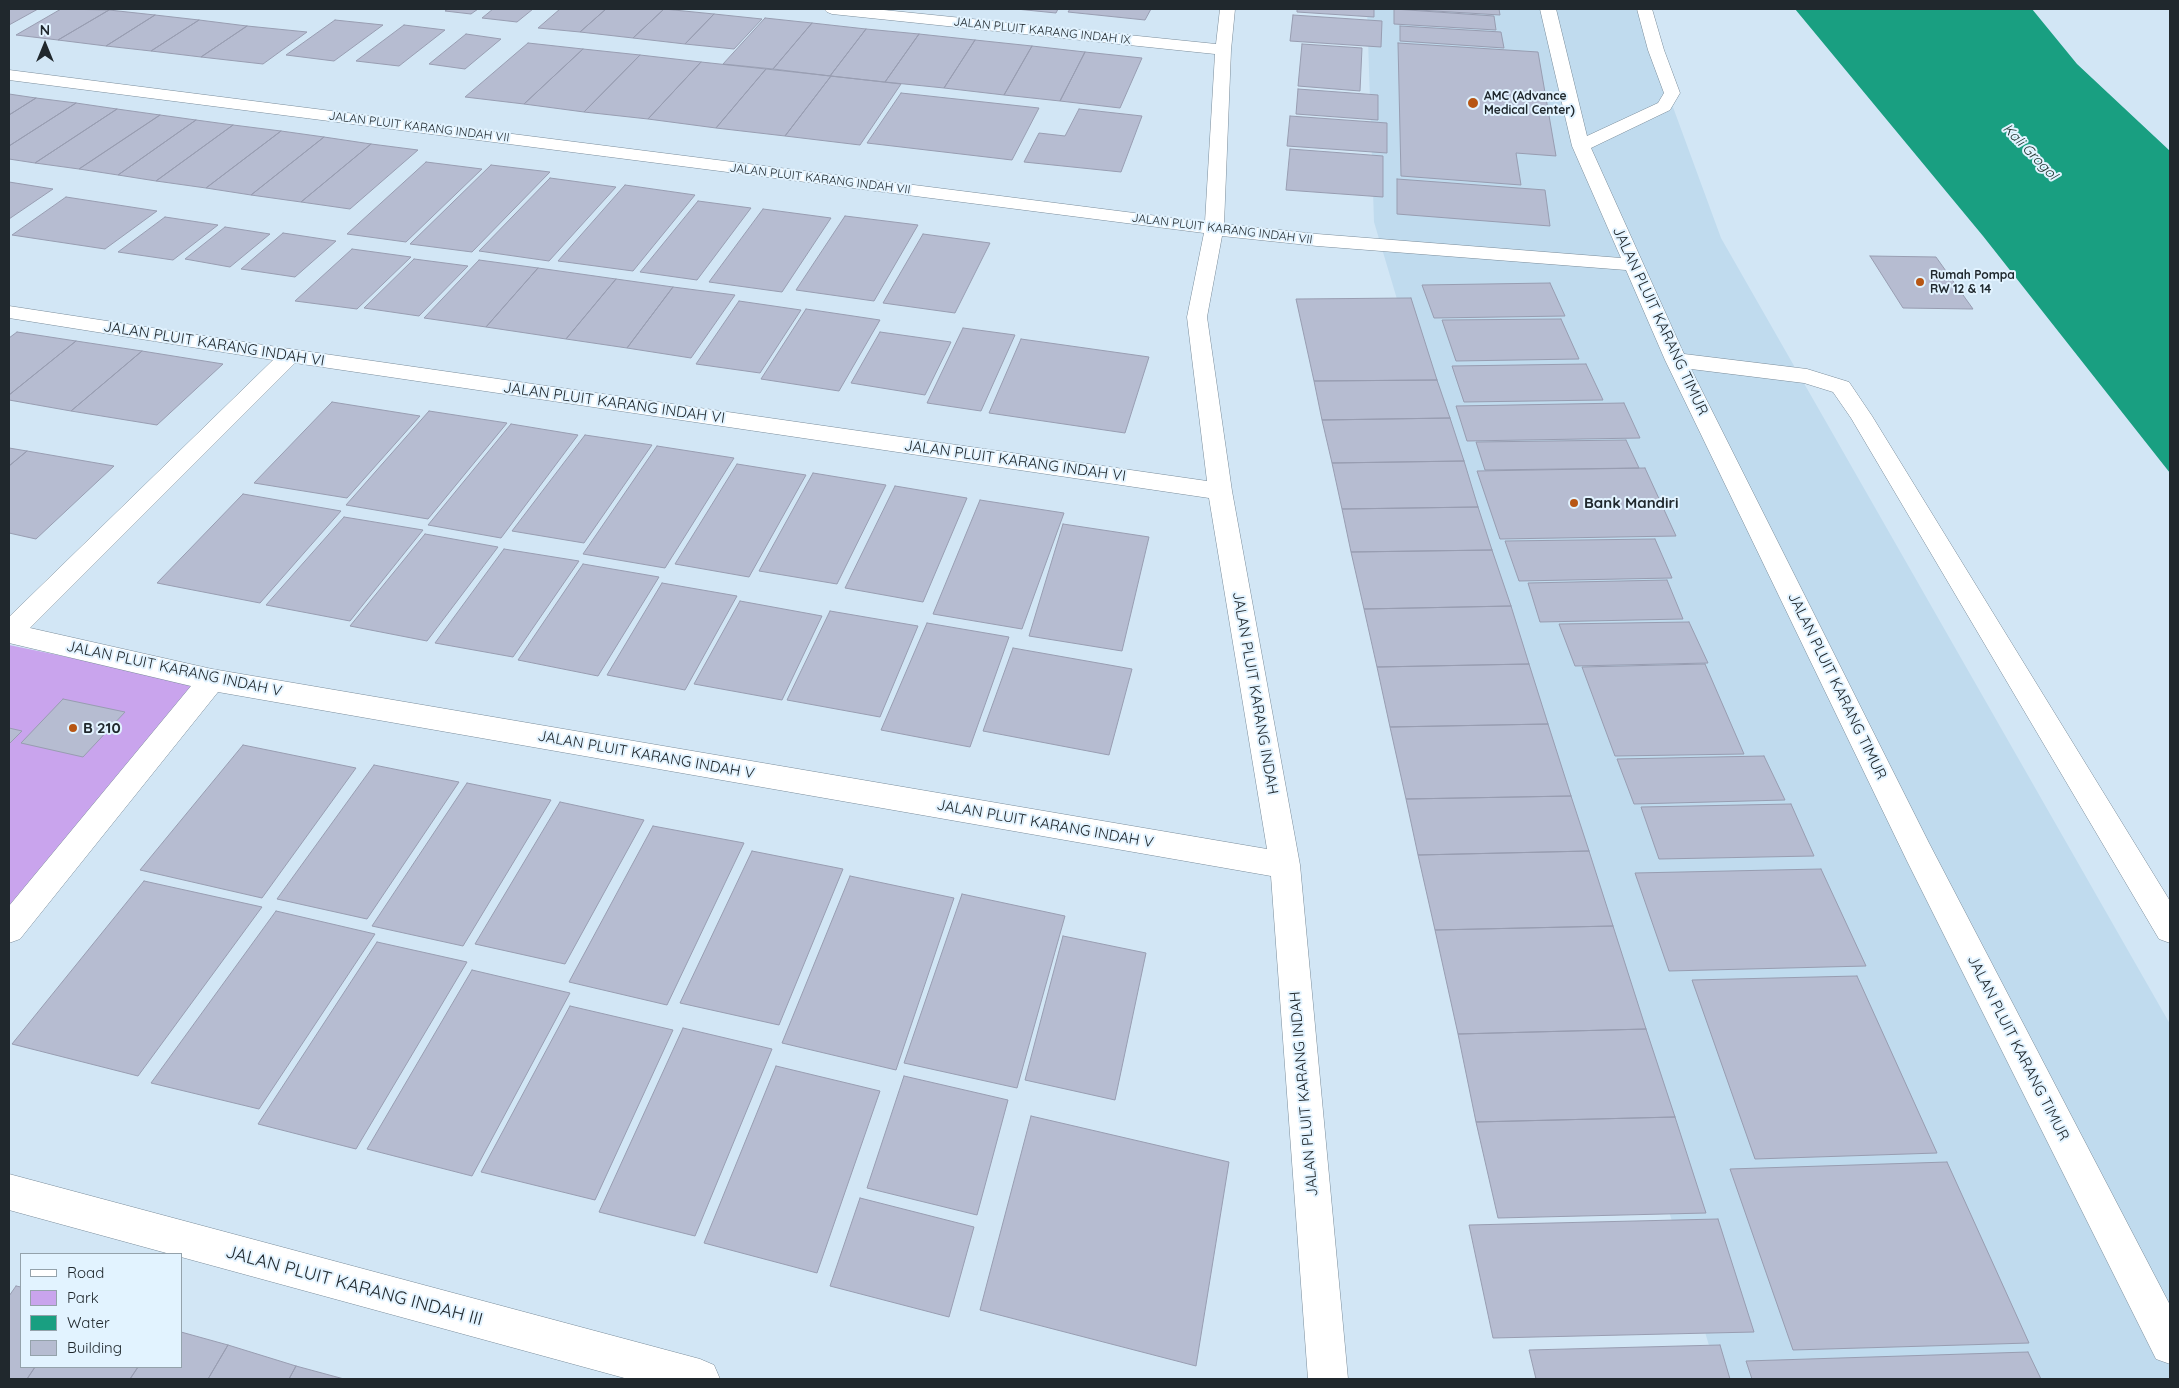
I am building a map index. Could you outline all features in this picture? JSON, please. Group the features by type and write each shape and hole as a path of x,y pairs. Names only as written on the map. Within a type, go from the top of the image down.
{"street":[{"name":"JALAN PLUIT KARANG INDAH IX","path":"832,9 1223,50"},
{"name":"JALAN PLUIT KARANG INDAH","path":"1228,9 1223,50 1214,229 1197,317 1220,491 1285,865 1328,1379"},
{"name":"JALAN PLUIT KARANG TIMUR","path":"1548,9 1581,146 1676,360 1918,852 2170,1345"},
{"path":"1581,146 1664,106 1672,93 1656,50 1645,9"},
{"name":"JALAN PLUIT KARANG INDAH VII","path":"9,74 1214,229 1317,240 1634,264"},
{"name":"JALAN PLUIT KARANG INDAH VI","path":"9,312 290,356 1220,491"},
{"path":"9,633 290,356"},
{"path":"1676,360 1807,376 1841,386 1861,416 2170,929"},
{"name":"JALAN PLUIT KARANG INDAH V","path":"9,633 212,680 1285,865"},
{"path":"9,929 212,680"},
{"name":"JALAN PLUIT KARANG INDAH III","path":"9,1192 700,1379"}],"shaded area":[{"path":"1367,9 1637,9 1721,238 2170,1024 2170,1379 1719,1379 1374,222"}],"green space":[{"path":"9,645 203,685 9,906"}],"water":[{"name":"Kali Grogol","path":"1795,9 2032,9 2077,64 2170,151 2170,473 1983,236"}],"building":[{"path":"9,9 38,9 9,25"},
{"path":"61,9 109,10 58,40 16,35"},
{"path":"448,9 478,9 471,14 445,11"},
{"path":"493,9 533,9 517,22 482,18"},
{"path":"560,9 606,9 580,32 538,28"},
{"path":"606,9 664,9 633,38 580,32"},
{"path":"664,9 714,14 685,44 633,38"},
{"path":"1016,9 1058,9 1056,13"},
{"path":"1070,9 1151,9 1145,20 1068,12"},
{"path":"1297,9 1374,9 1374,17 1297,12"},
{"path":"1394,9 1494,16 1496,30 1394,24"},
{"path":"1402,9 1499,9 1500,15"},
{"path":"109,10 155,15 106,46 58,40"},
{"path":"714,14 762,19 734,49 685,44"},
{"path":"155,15 199,20 151,51 106,46"},
{"path":"1293,15 1382,21 1381,47 1290,41"},
{"path":"765,18 812,23 773,69 723,64"},
{"path":"199,20 247,26 201,57 151,51"},
{"path":"335,20 383,25 334,61 286,55"},
{"path":"812,23 866,29 830,76 773,69"},
{"path":"404,25 445,30 399,66 356,61"},
{"path":"247,26 307,32 263,64 201,57"},
{"path":"1400,26 1501,32 1504,48 1400,41"},
{"path":"866,29 919,34 885,82 830,76"},
{"path":"466,34 501,39 465,69 429,64"},
{"path":"919,34 975,40 944,88 885,82"},
{"path":"975,40 1032,46 1004,95 944,88"},
{"path":"528,43 583,49 524,104 465,97"},
{"name":"AMC (Advance Medical Center)","path":"1398,43 1538,52 1556,156 1516,153 1521,185 1401,176"},
{"path":"1302,44 1362,48 1360,91 1298,86"},
{"path":"1032,46 1085,52 1060,101 1004,95"},
{"path":"583,49 640,55 584,112 524,104"},
{"path":"1085,52 1142,58 1120,108 1060,101"},
{"path":"640,55 701,62 648,119 584,112"},
{"path":"701,62 766,69 716,128 648,119"},
{"path":"766,69 831,76 785,136 716,128"},
{"path":"831,76 901,84 860,145 785,136"},
{"path":"1298,89 1378,95 1378,120 1296,114"},
{"path":"901,93 1039,108 1012,160 867,143"},
{"path":"9,94 36,98 9,115"},
{"path":"36,98 76,103 9,146 9,115"},
{"path":"76,103 117,109 35,163 9,159 9,146"},
{"path":"117,109 160,115 79,169 35,163"},
{"path":"1079,109 1142,116 1121,172 1024,162 1039,133 1065,136"},
{"path":"160,115 196,120 118,175 79,169"},
{"path":"1290,116 1387,123 1387,153 1287,146"},
{"path":"196,120 233,125 156,181 118,175"},
{"path":"233,125 281,131 206,188 156,181"},
{"path":"281,131 324,137 251,195 206,188"},
{"path":"324,137 371,144 301,202 251,195"},
{"path":"371,144 418,150 350,209 301,202"},
{"path":"1290,149 1383,156 1383,197 1286,190"},
{"path":"426,162 482,169 406,242 347,234"},
{"path":"491,165 550,172 472,252 410,244"},
{"path":"550,178 616,187 549,261 479,251"},
{"path":"1397,179 1545,190 1550,226 1397,214"},
{"path":"9,182 53,189 9,219"},
{"path":"625,185 695,195 633,271 558,261"},
{"path":"66,197 157,211 105,249 12,235"},
{"path":"698,201 751,208 697,280 640,272"},
{"path":"763,209 831,218 782,292 709,282"},
{"path":"845,216 918,225 874,301 796,290"},
{"path":"165,217 218,225 173,260 118,252"},
{"path":"225,227 270,234 230,267 185,259"},
{"path":"283,233 336,241 295,277 241,269"},
{"path":"923,234 990,243 955,313 883,303"},
{"path":"352,249 411,257 357,309 295,301"},
{"name":"Rumah Pompa RW 12 & 14","path":"1870,256 1936,257 1973,309 1903,308"},
{"path":"414,259 468,266 419,316 364,308"},
{"path":"479,260 538,268 486,327 424,318"},
{"path":"538,268 616,279 566,339 486,327"},
{"path":"616,279 673,287 627,348 566,339"},
{"path":"1550,283 1565,316 1434,318 1422,285"},
{"path":"673,287 735,295 691,358 627,348"},
{"path":"1411,298 1437,380 1314,381 1296,299"},
{"path":"739,301 801,310 760,373 696,364"},
{"path":"806,309 880,320 839,391 761,379"},
{"path":"1561,319 1579,359 1456,361 1442,320"},
{"path":"963,328 1015,335 981,411 927,403"},
{"path":"17,332 76,341 9,395 9,338"},
{"path":"880,332 951,342 925,395 851,383"},
{"path":"1021,339 1149,357 1125,433 989,413"},
{"path":"76,341 142,351 71,411 9,400 9,395"},
{"path":"142,351 223,364 157,425 71,411"},
{"path":"1586,364 1603,400 1464,402 1452,366"},
{"path":"1437,380 1450,418 1322,420 1314,381"},
{"path":"332,402 420,416 347,498 254,483"},
{"path":"1624,403 1640,438 1467,441 1456,406"},
{"path":"429,411 507,423 428,519 346,505"},
{"path":"1450,418 1464,461 1332,463 1322,420"},
{"path":"511,424 578,435 501,538 428,525"},
{"path":"585,435 652,445 584,543 512,531"},
{"path":"1626,440 1639,468 1485,470 1476,442"},
{"path":"657,446 734,458 665,568 583,554"},
{"path":"9,448 27,451 9,466"},
{"path":"27,451 114,466 36,539 9,533 9,466"},
{"path":"1464,461 1478,507 1342,509 1332,463"},
{"path":"737,464 806,475 749,577 675,564"},
{"name":"Bank Mandiri","path":"1645,468 1676,536 1500,539 1477,471"},
{"path":"813,473 886,485 837,584 759,571"},
{"path":"895,486 967,498 923,602 845,588"},
{"path":"243,494 341,511 260,603 157,583"},
{"path":"980,500 1064,513 1022,629 933,614"},
{"path":"1478,507 1492,550 1351,552 1342,509"},
{"path":"344,517 423,530 350,621 266,605"},
{"path":"1063,524 1149,537 1122,651 1029,636"},
{"path":"425,534 498,547 427,641 350,626"},
{"path":"1655,539 1672,578 1519,581 1505,541"},
{"path":"504,549 579,561 513,657 435,643"},
{"path":"1492,550 1511,606 1364,609 1351,552"},
{"path":"583,564 659,577 598,676 518,660"},
{"path":"1667,580 1683,619 1540,622 1528,583"},
{"path":"662,583 737,596 685,690 607,675"},
{"path":"740,601 822,616 782,700 694,684"},
{"path":"1511,606 1529,664 1377,667 1364,609"},
{"path":"830,611 918,626 880,717 787,700"},
{"path":"1689,622 1708,663 1575,666 1559,624"},
{"path":"927,623 1009,637 970,747 881,730"},
{"path":"1013,648 1132,669 1109,755 983,731"},
{"path":"1529,664 1548,724 1390,727 1377,667"},
{"path":"1705,664 1744,754 1615,756 1582,667"},
{"name":"B 210","path":"63,699 125,712 83,757 21,743"},
{"path":"1548,724 1571,796 1406,799 1390,727"},
{"path":"9,728 22,731 9,744"},
{"path":"243,745 356,768 262,898 140,870"},
{"path":"1764,756 1785,800 1634,804 1617,759"},
{"path":"374,765 459,782 367,919 277,899"},
{"path":"467,783 551,800 463,946 372,926"},
{"path":"1571,796 1589,851 1418,855 1406,799"},
{"path":"560,802 644,820 565,964 475,944"},
{"path":"1791,804 1814,856 1659,859 1641,807"},
{"path":"653,826 744,843 667,1005 569,982"},
{"path":"752,851 843,869 779,1025 680,1003"},
{"path":"1589,851 1613,926 1435,930 1418,855"},
{"path":"1821,869 1866,966 1669,971 1635,873"},
{"path":"850,876 954,898 896,1070 782,1043"},
{"path":"144,881 262,907 138,1076 12,1044"},
{"path":"962,894 1065,916 1017,1088 904,1063"},
{"path":"276,911 375,934 259,1109 151,1083"},
{"path":"1613,926 1646,1029 1458,1034 1435,930"},
{"path":"1063,936 1146,953 1115,1100 1025,1080"},
{"path":"377,942 467,962 356,1149 258,1124"},
{"path":"472,970 570,993 472,1176 367,1149"},
{"path":"1857,976 1937,1153 1755,1159 1692,980"},
{"path":"570,1006 673,1030 595,1200 481,1172"},
{"path":"683,1028 772,1049 695,1236 599,1212"},
{"path":"1646,1029 1675,1117 1476,1122 1458,1034"},
{"path":"776,1066 880,1091 817,1273 704,1243"},
{"path":"904,1076 1008,1100 977,1215 867,1188"},
{"path":"1031,1116 1229,1162 1196,1366 980,1310"},
{"path":"1675,1117 1706,1213 1498,1218 1476,1122"},
{"path":"1947,1162 2029,1343 1793,1350 1730,1169"},
{"path":"860,1198 974,1227 949,1317 830,1286"},
{"path":"1718,1219 1754,1332 1493,1338 1469,1225"},
{"path":"16,1286 20,1287 20,1368 34,1368 27,1379 9,1379 9,1296"},
{"path":"182,1332 228,1345 208,1379 130,1379 137,1368 182,1368"},
{"path":"228,1345 296,1366 289,1379 208,1379"},
{"path":"1720,1345 1730,1379 1536,1379 1529,1350"},
{"path":"2028,1352 2041,1379 1752,1379 1746,1361"},
{"path":"296,1366 344,1379 289,1379"},
{"path":"34,1368 137,1368 130,1379 27,1379"}],"place":[{"name":"AMC (Advance Medical Center)","path":"1473,103"},
{"name":"Rumah Pompa RW 12 & 14","path":"1920,282"},
{"name":"Bank Mandiri","path":"1574,503"},
{"name":"B 210","path":"73,728"}]}
